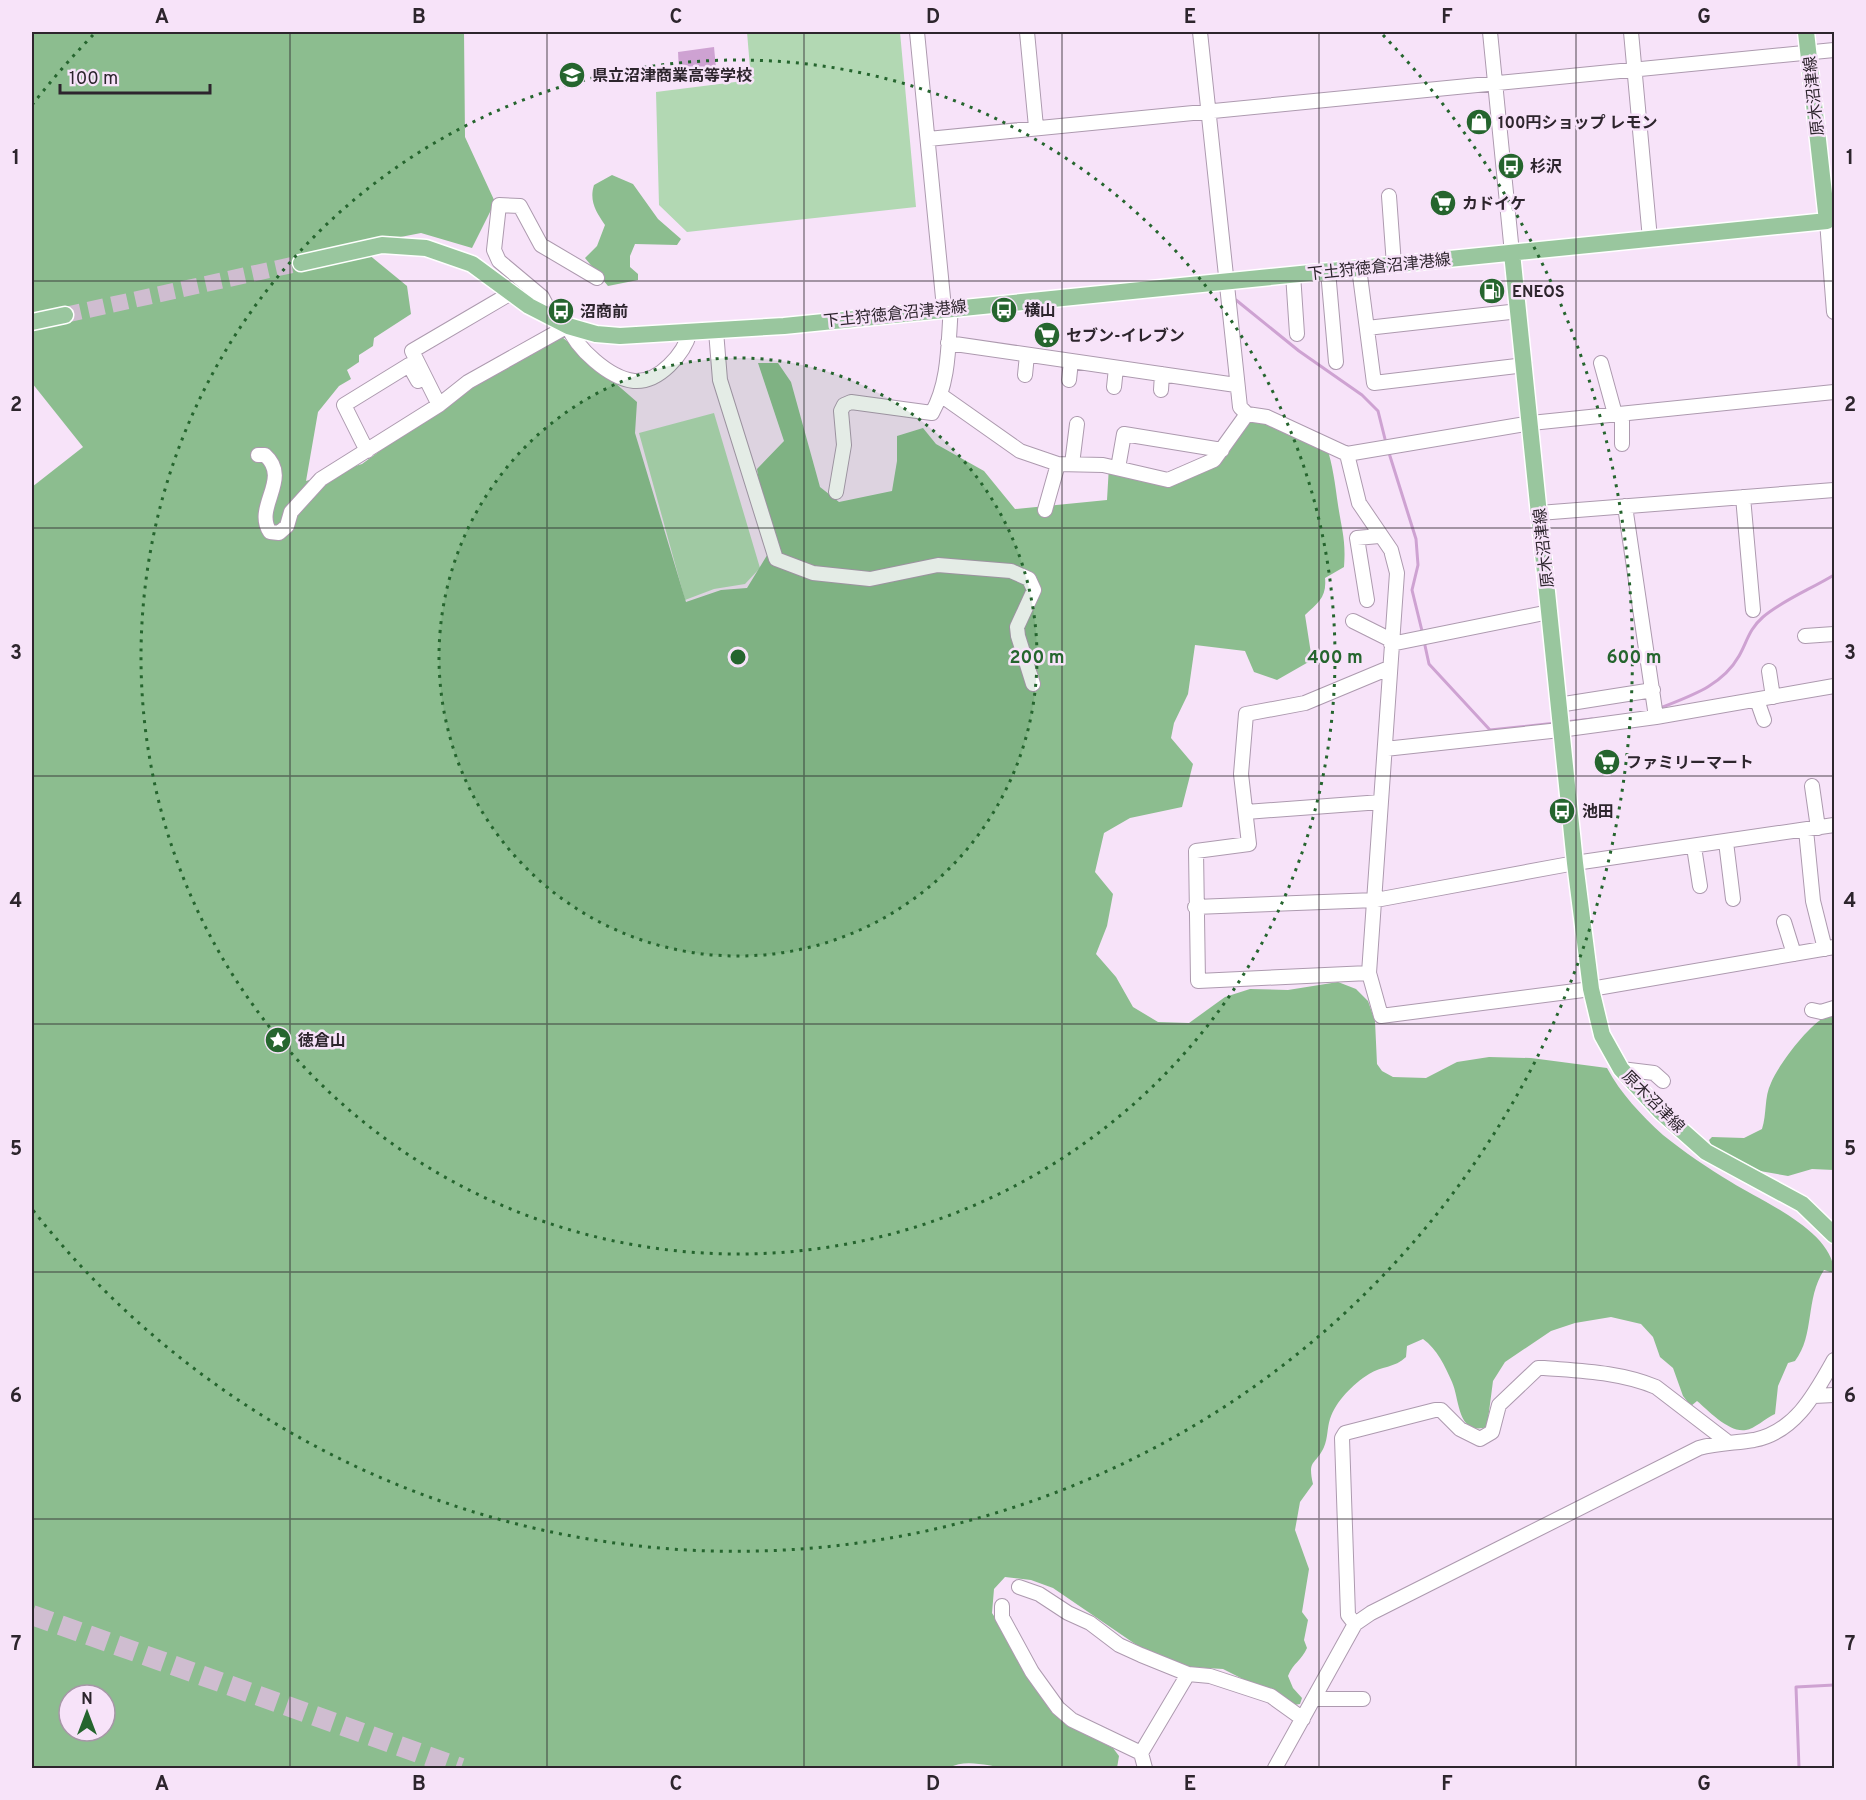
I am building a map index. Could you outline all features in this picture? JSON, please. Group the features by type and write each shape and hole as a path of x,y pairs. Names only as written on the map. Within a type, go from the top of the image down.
{"main road":[{"name":"原木沼津線","path":"1806,32 1831,221"},
{"path":"1512,253 1831,221"},
{"name":"下土狩徳倉沼津港線","path":"301,263 382,245 426,248 472,264 511,293 568,326 596,334 620,336 716,331 1512,253"},
{"name":"原木沼津線","path":"1512,253 1575,863 1591,989 1602,1035 1621,1069 1660,1112 1706,1152 1802,1204 1834,1235"},
{"path":"32,322 64,315"}],"street":[{"path":"836,492 844,444 841,411 844,405 851,402 932,413 942,396 948,344 947,307 917,32"},
{"path":"1027,32 1036,127"},
{"path":"1200,32 1236,385 1240,407 1247,414 1267,417 1347,454 1531,423 1834,393"},
{"path":"1490,32 1512,253"},
{"path":"1631,32 1650,239"},
{"path":"928,139 1834,50"},
{"path":"1389,196 1394,265"},
{"path":"553,318 542,297 499,261 494,250 499,205 520,206 541,245 597,279"},
{"path":"1831,221 1834,310"},
{"path":"1359,268 1374,383 1525,365"},
{"path":"1328,271 1336,363"},
{"path":"1293,274 1298,334"},
{"path":"439,405 412,351 511,293"},
{"path":"1367,328 1519,311"},
{"path":"258,455 265,455 275,469 275,485 264,514 265,524 270,532 279,533 286,526 291,512 321,479 439,405 468,382 568,326 573,340 602,368 633,381 648,379 675,362 687,344 690,332"},
{"path":"716,331 720,380 776,560 813,573 870,579 938,565 1011,571 1029,579 1034,590 1017,627 1033,684"},
{"path":"948,344 1236,385"},
{"path":"1025,375 1026,355"},
{"path":"1069,380 1071,361"},
{"path":"1601,363 1619,414 1622,444"},
{"path":"367,451 344,405 409,365 422,388 431,389"},
{"path":"1114,387 1116,368"},
{"path":"1161,390 1162,374"},
{"path":"942,396 1020,451 1065,464 1118,468 1168,480 1214,460 1247,414"},
{"path":"1046,510 1065,464 1077,424"},
{"path":"1118,468 1124,434 1222,450"},
{"path":"1347,454 1359,504 1379,536 1391,550 1397,573 1389,668 1376,900 1369,973 1381,1016 1591,989 1830,948 1813,901 1812,786"},
{"path":"1539,513 1834,490"},
{"path":"1743,497 1753,610"},
{"path":"1625,506 1655,711"},
{"path":"1367,600 1357,538 1379,536"},
{"path":"1353,621 1391,642 1549,612"},
{"path":"1805,636 1834,634"},
{"path":"1369,973 1198,981 1195,907 1196,851 1249,844 1241,774 1246,714 1305,703 1389,668"},
{"path":"1768,671 1773,697"},
{"path":"1385,748 1559,720 1757,700 1834,686"},
{"path":"1559,720 1653,690"},
{"path":"1757,700 1764,720"},
{"path":"1246,812 1381,802"},
{"path":"1195,907 1376,900 1575,863 1694,848 1834,826"},
{"path":"1726,843 1733,899"},
{"path":"1694,848 1700,886"},
{"path":"1784,921 1794,954"},
{"path":"1812,1010 1821,1012 1834,1008"},
{"path":"1621,1069 1654,1073 1663,1081"},
{"path":"1275,1768 1355,1624 1371,1613 1699,1448 1763,1438 1779,1430 1799,1414 1814,1396 1834,1360"},
{"path":"1438,1396 1441,1410 1460,1428 1480,1439 1492,1432 1499,1406 1538,1368 1608,1374 1656,1387 1729,1443"},
{"path":"1814,1396 1834,1395"},
{"path":"1355,1624 1348,1615 1342,1438 1345,1433 1373,1419 1408,1410 1441,1410"},
{"path":"1019,1587 1032,1591 1068,1613 1090,1623 1119,1645 1188,1674 1210,1676 1271,1696 1303,1719"},
{"path":"1002,1606 1002,1617 1027,1663 1058,1708 1072,1720 1141,1753"},
{"path":"1145,1768 1141,1753 1188,1674"},
{"path":"1314,1699 1363,1699"}],"green space":[{"path":"32,32 464,32 465,137 495,202 472,248 421,233 375,242 368,254 407,286 411,314 374,338 373,346 359,355 359,362 347,370 351,379 339,386 318,412 306,481 362,464 481,377 561,336 637,402 635,433 686,602 721,590 747,588 769,552 757,469 784,441 758,363 778,363 791,382 820,487 839,502 892,491 897,461 897,436 923,428 936,444 984,471 1015,509 1107,500 1109,466 1171,481 1207,469 1247,414 1326,445 1334,475 1343,536 1344,567 1325,578 1323,595 1305,615 1312,660 1277,680 1254,672 1245,651 1195,645 1188,694 1174,723 1171,738 1193,764 1182,807 1130,818 1104,833 1095,872 1113,894 1107,926 1096,954 1116,977 1133,1007 1158,1022 1189,1023 1225,997 1250,989 1288,990 1338,982 1356,989 1368,1001 1375,1021 1377,1064 1382,1071 1393,1077 1426,1078 1457,1062 1489,1057 1531,1058 1607,1068 1632,1104 1663,1135 1714,1171 1794,1219 1822,1244 1831,1258 1834,1273 1824,1270 1818,1281 1805,1340 1795,1361 1788,1363 1778,1386 1775,1414 1753,1428 1740,1430 1726,1425 1697,1401 1691,1406 1683,1396 1673,1368 1660,1357 1653,1337 1641,1324 1611,1317 1575,1323 1551,1331 1505,1362 1493,1381 1487,1427 1477,1428 1470,1426 1461,1415 1452,1382 1432,1348 1423,1339 1407,1346 1406,1357 1402,1361 1374,1371 1363,1378 1336,1406 1330,1419 1324,1447 1312,1466 1313,1484 1300,1502 1295,1530 1309,1569 1302,1612 1308,1620 1304,1640 1307,1648 1288,1676 1293,1688 1302,1698 1300,1704 1294,1705 1223,1669 1190,1667 1141,1648 1053,1588 1031,1580 1005,1577 994,1589 992,1613 1018,1652 1048,1707 1066,1725 1113,1748 1119,1756 1117,1768 1022,1769 970,1763 949,1768 32,1768 32,487 83,447 32,383"},
{"path":"747,32 900,32 916,207 687,232 659,205 656,92 751,80"},
{"path":"612,175 633,184 658,219 681,239 677,245 635,244 630,256 630,267 638,274 638,280 608,286 585,258 597,246 605,225 593,201 594,185"},
{"path":"714,413 760,568 745,584 714,589 685,600 639,433"},
{"path":"1825,1017 1834,1017 1834,1170 1812,1169 1788,1176 1760,1171 1711,1145 1709,1140 1712,1137 1744,1138 1762,1129 1767,1094 1775,1075 1803,1037"}],"shaded area":[{"path":"714,47 716,68 679,71 678,52"}],"waterway":[{"path":"1236,300 1299,351 1362,395 1378,411 1386,443"},
{"path":"1389,453 1416,539 1418,565 1412,590 1423,635"},
{"path":"1660,708 1704,689 1724,675 1739,656 1751,631 1763,617 1788,600 1834,575"},
{"path":"1424,641 1429,664 1490,730 1556,723"},
{"path":"1565,722 1592,719"},
{"path":"1799,1768 1796,1687 1834,1685"}],"tunnel":[{"path":"65,315 301,263"},
{"path":"32,1615 461,1768"}],"place":[{"name":"県立沼津商業高等学校","path":"572,75"},
{"name":"100円ショップ レモン","path":"1479,122"},
{"name":"杉沢","path":"1511,166"},
{"name":"カドイケ","path":"1443,203"},
{"name":"ENEOS","path":"1492,291"},
{"name":"横山","path":"1004,310"},
{"name":"沼商前","path":"561,311"},
{"name":"セブン-イレブン","path":"1047,335"},
{"name":"ファミリーマート","path":"1607,762"},
{"name":"池田","path":"1562,811"},
{"name":"徳倉山","path":"278,1040"}]}
